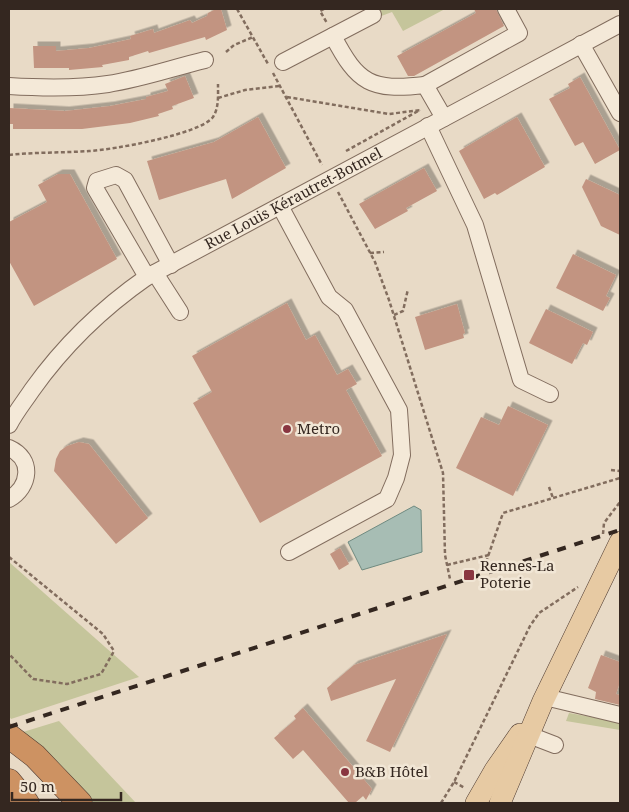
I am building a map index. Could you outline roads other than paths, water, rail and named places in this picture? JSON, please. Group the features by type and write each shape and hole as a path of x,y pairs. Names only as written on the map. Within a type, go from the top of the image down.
{"highway":[{"path":"9,736 60,803"},
{"path":"21,753 80,803"},
{"path":"9,781 27,803"}],"main road":[{"path":"500,803 544,699 620,542"},
{"path":"476,803 495,770 544,699"}],"street":[{"path":"333,36 350,66 368,82 394,88 426,85 519,33 506,9"},
{"path":"283,62 373,16"},
{"name":"Rue Louis Kérautret-Botmel","path":"9,425 51,364 76,335 121,295 151,275 280,206 326,172 444,118 620,24"},
{"path":"581,44 620,113"},
{"path":"9,86 61,88 107,84 204,60"},
{"path":"426,85 428,106 444,118"},
{"path":"428,126 475,225 521,380 550,394"},
{"path":"170,264 125,180 116,175 97,181 95,188 151,275 180,312"},
{"path":"280,206 329,297 345,310 399,410 402,455 396,478 387,499 289,552"},
{"path":"9,448 20,455 27,470 24,487 9,499"},
{"path":"544,699 620,714"},
{"path":"529,735 555,744"}],"railway":[{"path":"9,727 620,530"}],"place":[{"name":"Metro","path":"287,429"},
{"name":"Rennes-La Poterie","path":"469,575"},
{"name":"B&B Hôtel","path":"345,772"}]}
